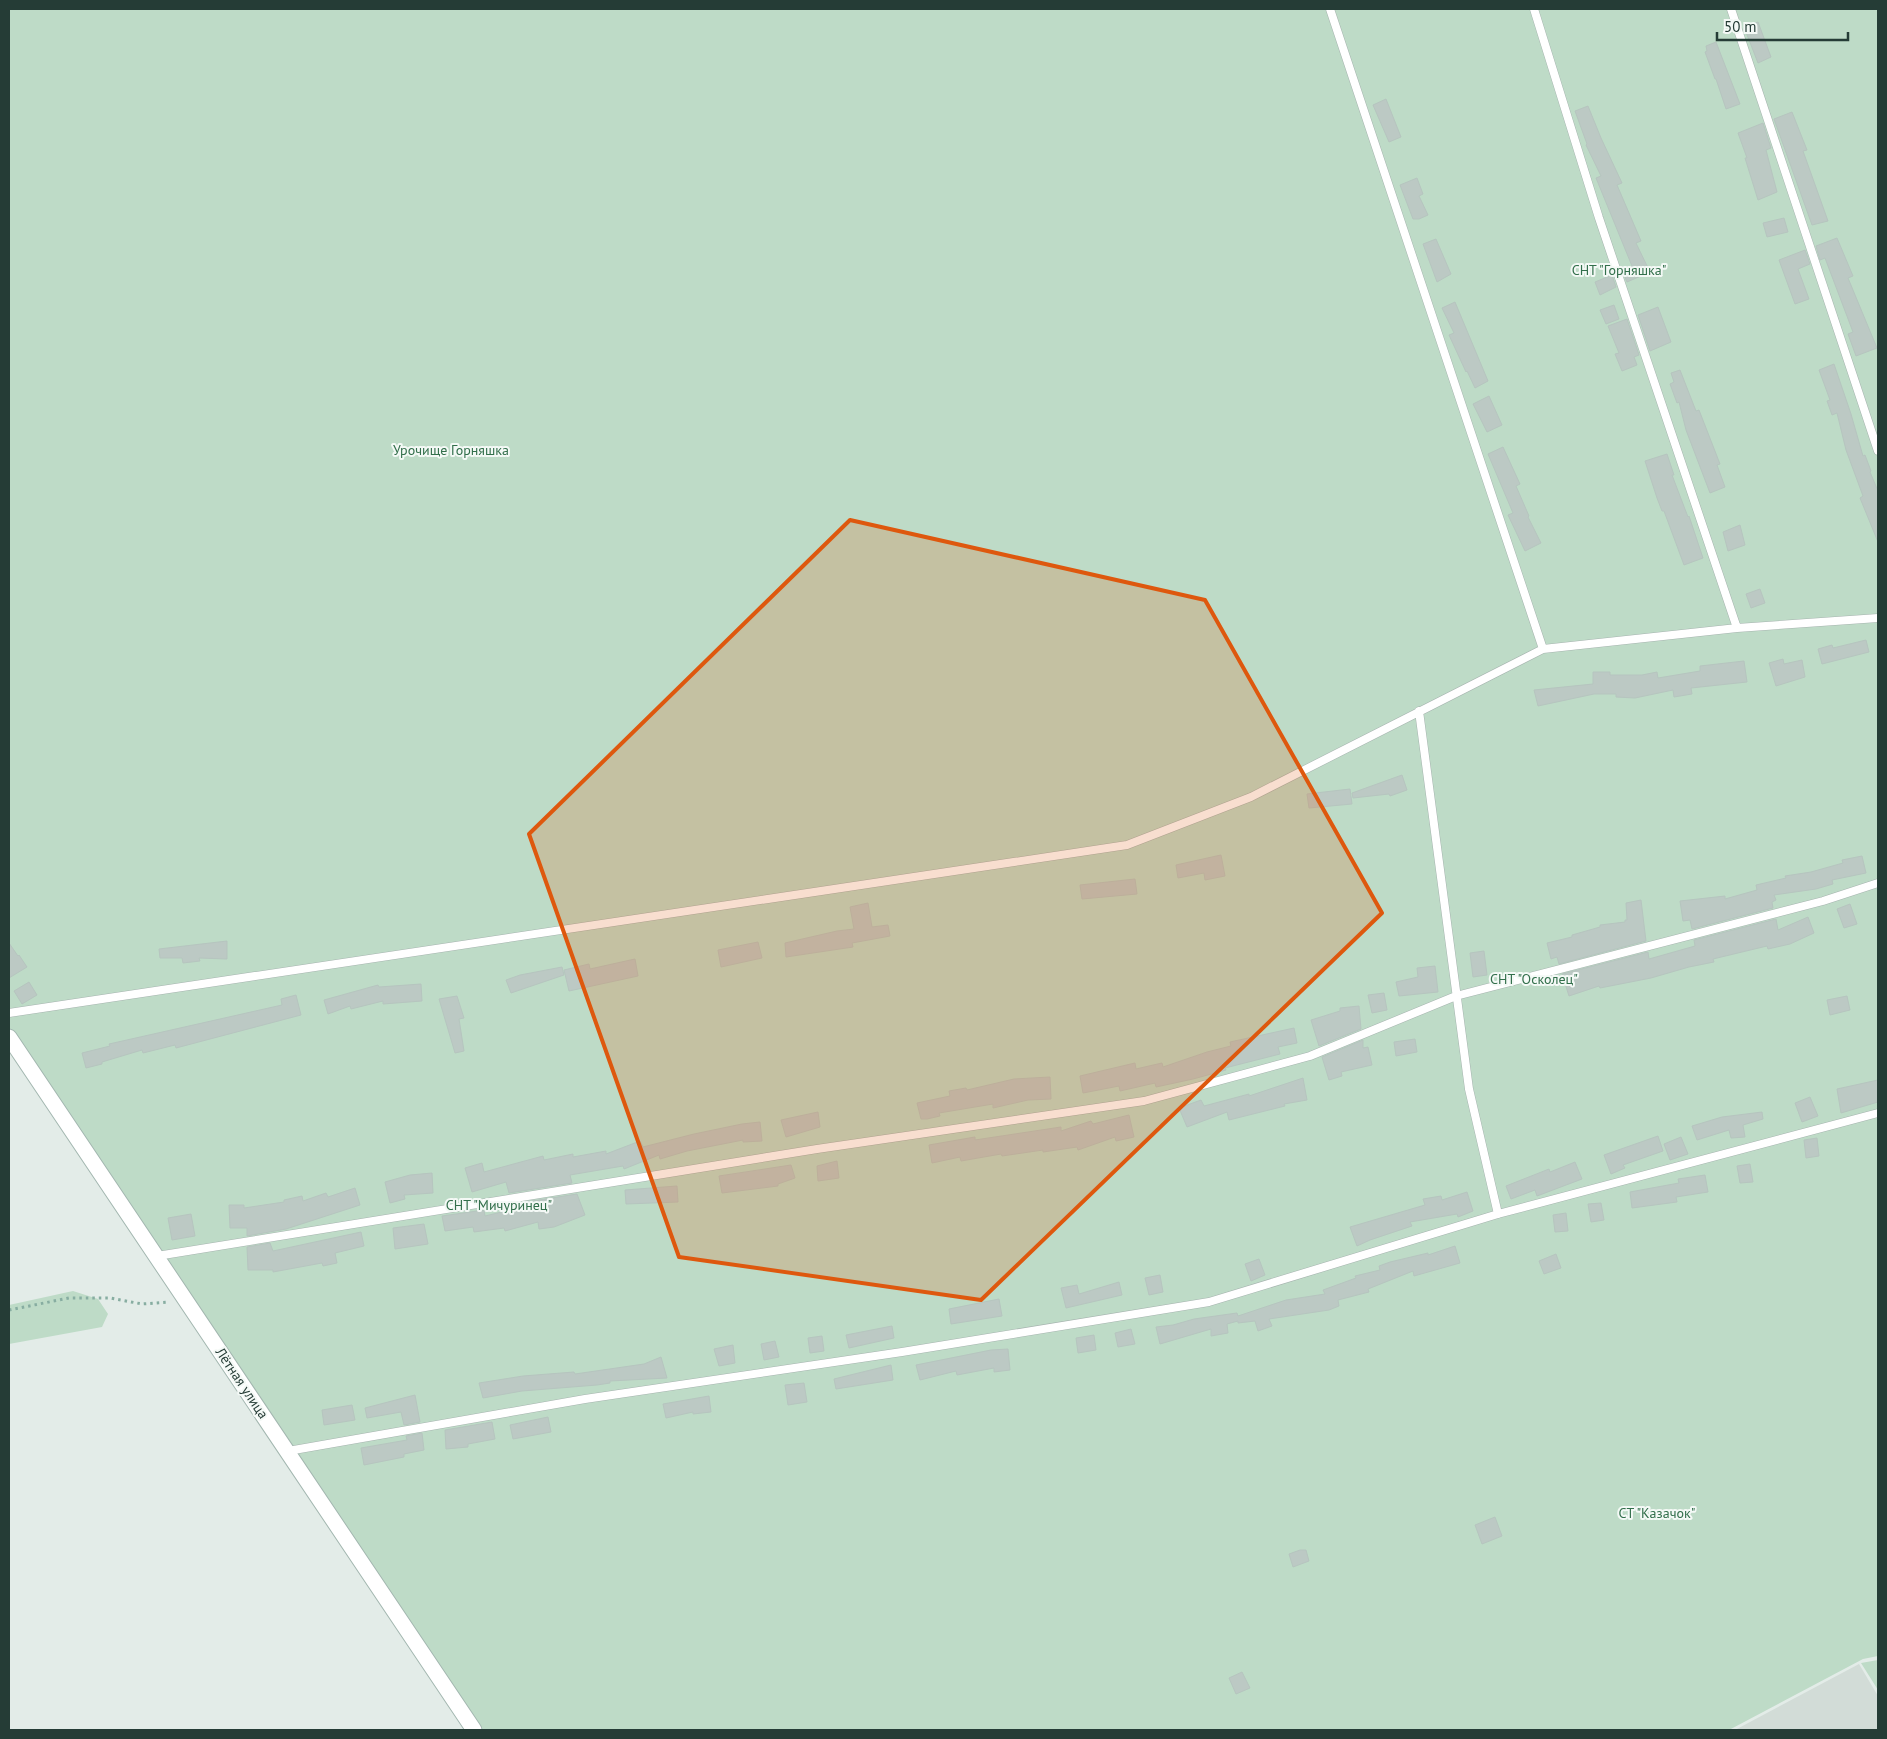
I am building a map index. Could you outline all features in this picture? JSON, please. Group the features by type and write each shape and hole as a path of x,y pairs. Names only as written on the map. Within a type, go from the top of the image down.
{"street":[{"name":"Лётная улица","path":"9,1037 474,1730"}],"lane":[{"path":"1330,9 1542,649"},
{"path":"1534,9 1599,218 1737,628"},
{"path":"1731,9 1878,451"},
{"path":"9,1013 1127,845 1251,797 1542,649 1737,628 1878,618"},
{"path":"1419,711 1469,1089 1498,1214"},
{"path":"157,1256 818,1149 1144,1101 1310,1056 1456,996 1823,901 1878,884"},
{"path":"288,1451 585,1399 892,1354 1209,1302 1498,1214 1878,1113"}],"path":[{"path":"9,1310 69,1298 110,1298 142,1304 186,1301"}],"highlighted area":[{"path":"850,520 1205,600 1382,913 981,1300 679,1257 529,834"}],"shaded area":[{"path":"1859,1664 1878,1696 1878,1730 1735,1730"}],"green space":[{"path":"9,9 1878,9 1878,1656 1863,1659 1729,1730 474,1730 9,1041"},
{"path":"73,1291 98,1299 108,1314 102,1327 9,1344 9,1305"},
{"path":"1878,1660 1878,1690 1861,1663"}],"building":[{"path":"1758,22 1771,57 1758,63 1744,27"},
{"path":"1716,42 1740,104 1726,109 1705,52 1707,51 1706,46"},
{"path":"1386,99 1401,137 1389,142 1373,105"},
{"path":"1588,106 1622,183 1617,185 1641,241 1636,243 1650,272 1627,282 1622,270 1632,266 1596,178 1601,176 1586,145 1575,111"},
{"path":"1792,112 1807,150 1803,151 1828,221 1812,225 1774,119"},
{"path":"1763,123 1771,148 1766,150 1777,192 1758,200 1738,133"},
{"path":"1417,178 1423,194 1419,196 1428,215 1419,219 1413,219 1400,185"},
{"path":"1784,218 1788,232 1767,237 1763,223"},
{"path":"1837,238 1853,276 1848,278 1877,348 1856,356 1848,334 1853,332 1825,258 1820,260 1816,246"},
{"path":"1436,239 1451,274 1437,282 1423,244"},
{"path":"1805,250 1810,264 1798,269 1809,299 1795,304 1779,260"},
{"path":"1612,275 1616,287 1600,295 1595,282"},
{"path":"1455,302 1488,381 1475,388 1449,335 1454,333 1442,308"},
{"path":"1614,305 1619,319 1606,324 1600,310"},
{"path":"1658,307 1671,342 1650,351 1638,315"},
{"path":"1627,319 1639,355 1634,357 1637,365 1622,371 1615,354 1619,353 1608,326"},
{"path":"1834,364 1863,456 1865,455 1878,491 1878,542 1860,498 1863,496 1846,450 1837,413 1832,415 1827,401 1830,400 1819,370"},
{"path":"1680,370 1696,411 1699,410 1720,464 1717,465 1725,487 1710,493 1686,430 1679,402 1677,403 1670,384 1674,382 1671,373"},
{"path":"1489,396 1502,425 1487,432 1473,404"},
{"path":"1503,447 1520,484 1516,486 1528,517 1541,543 1525,551 1508,515 1513,513 1488,454"},
{"path":"1667,454 1674,475 1672,475 1689,516 1703,558 1684,565 1664,511 1662,511 1657,498 1645,461"},
{"path":"1740,525 1745,545 1728,551 1723,532"},
{"path":"1760,589 1765,603 1751,608 1746,594"},
{"path":"1866,640 1869,652 1822,664 1818,649 1832,645 1833,648"},
{"path":"1783,659 1784,664 1802,660 1805,677 1776,686 1769,663"},
{"path":"1744,661 1747,682 1691,688 1692,694 1674,697 1673,690 1635,698 1616,697 1616,694 1594,694 1538,706 1534,690 1593,684 1593,672 1610,672 1610,675 1642,675 1657,672 1658,678 1700,671 1700,666"},
{"path":"1402,775 1407,790 1390,796 1389,794 1353,798 1352,793"},
{"path":"1350,789 1352,804 1309,808 1307,794"},
{"path":"1221,855 1225,876 1205,880 1204,873 1178,878 1176,865"},
{"path":"1862,856 1866,873 1832,880 1833,884 1816,889 1774,895 1776,900 1772,902 1773,908 1692,929 1690,920 1683,921 1680,901 1725,896 1725,899 1757,890 1756,885 1786,878 1785,876 1811,872 1843,863 1842,860"},
{"path":"1135,879 1137,894 1082,899 1080,885"},
{"path":"1641,900 1646,941 1559,964 1557,957 1551,959 1547,943 1572,937 1572,935 1600,927 1600,925 1625,922 1627,920 1626,903"},
{"path":"868,903 872,927 888,925 890,936 852,943 853,947 786,957 785,943 854,929 850,907"},
{"path":"1850,904 1857,924 1844,928 1837,909"},
{"path":"1808,917 1814,933 1790,944 1768,949 1767,946 1713,959 1714,962 1651,978 1600,988 1599,986 1569,996 1562,974 1648,952 1649,959 1695,946 1694,940 1776,919 1778,930"},
{"path":"227,941 227,959 199,958 200,961 183,963 182,958 160,958 159,949"},
{"path":"758,942 762,958 721,967 718,950"},
{"path":"9,943 27,967 9,978"},
{"path":"1484,951 1487,975 1473,977 1470,953"},
{"path":"635,959 638,976 569,991 564,970 589,964 590,969"},
{"path":"1435,966 1438,992 1399,996 1396,982 1418,977 1417,968"},
{"path":"562,967 564,975 511,993 506,980 520,975"},
{"path":"29,982 37,995 22,1004 14,991"},
{"path":"421,984 422,1001 383,1004 383,1001 351,1009 350,1006 328,1014 324,1000 378,985 379,987"},
{"path":"1384,993 1387,1010 1372,1013 1368,995"},
{"path":"296,995 301,1015 176,1048 175,1045 143,1053 142,1050 86,1068 82,1053 110,1046 109,1044 282,1005 281,999"},
{"path":"457,996 464,1018 459,1019 464,1051 455,1053 439,999"},
{"path":"1847,996 1850,1010 1830,1015 1827,1000"},
{"path":"1359,1006 1361,1029 1319,1046 1311,1020 1340,1011 1340,1008"},
{"path":"1294,1028 1297,1043 1278,1047 1280,1054 1225,1068 1226,1070 1193,1079 1156,1087 1155,1083 1120,1091 1119,1086 1083,1093 1080,1076 1135,1063 1136,1069 1162,1063 1163,1067 1231,1046 1230,1042"},
{"path":"1415,1039 1417,1052 1396,1056 1394,1042"},
{"path":"1363,1040 1363,1048 1368,1047 1372,1065 1341,1072 1342,1076 1329,1080 1322,1057"},
{"path":"1050,1077 1051,1099 1028,1100 993,1108 993,1104 939,1113 940,1116 921,1119 917,1103 950,1096 949,1091 966,1088 967,1090 1014,1079"},
{"path":"1303,1078 1307,1100 1284,1104 1285,1106 1229,1120 1227,1112 1187,1127 1179,1108 1201,1100 1204,1106 1249,1094 1249,1096"},
{"path":"1878,1080 1878,1102 1841,1113 1837,1089"},
{"path":"1810,1097 1818,1116 1802,1122 1795,1103"},
{"path":"818,1112 820,1127 786,1137 781,1120"},
{"path":"1762,1112 1763,1119 1743,1125 1745,1137 1731,1138 1729,1130 1697,1140 1692,1126 1722,1117"},
{"path":"1129,1115 1134,1137 1116,1141 1115,1137 1078,1150 1077,1147 1043,1152 1043,1150 1002,1156 1001,1154 961,1161 960,1157 932,1163 929,1145 975,1137 975,1140 1061,1127 1061,1131 1091,1121 1093,1124"},
{"path":"760,1122 762,1141 743,1142 743,1140 687,1151 660,1159 659,1155 624,1169 623,1166 570,1175 572,1183 509,1193 506,1182 472,1192 465,1168 482,1163 484,1172 543,1156 544,1160 573,1154 573,1157 606,1151 606,1154 640,1141 643,1147 694,1134"},
{"path":"1658,1136 1663,1151 1623,1165 1625,1168 1611,1174 1604,1155"},
{"path":"1681,1137 1688,1154 1670,1160 1664,1144"},
{"path":"1817,1138 1819,1156 1806,1158 1804,1140"},
{"path":"837,1161 839,1178 818,1181 817,1166"},
{"path":"1575,1162 1582,1179 1537,1196 1535,1190 1511,1199 1506,1186 1549,1169 1550,1172"},
{"path":"1750,1164 1753,1182 1740,1183 1737,1166"},
{"path":"791,1165 795,1178 778,1184 778,1186 722,1193 719,1176"},
{"path":"432,1173 433,1193 404,1195 405,1199 390,1203 385,1182 410,1175"},
{"path":"1705,1175 1708,1192 1676,1197 1677,1202 1632,1208 1630,1192 1679,1183 1678,1179"},
{"path":"677,1186 678,1202 626,1204 625,1190"},
{"path":"355,1188 360,1205 286,1229 247,1236 247,1228 230,1228 229,1205 244,1205 244,1208 284,1202 284,1200 302,1196 303,1201 326,1193 328,1197"},
{"path":"1467,1192 1473,1211 1458,1217 1457,1214 1410,1222 1412,1226 1357,1246 1350,1227 1425,1205 1423,1199 1441,1196 1442,1200"},
{"path":"577,1194 585,1215 554,1227 539,1229 538,1222 505,1231 504,1228 474,1232 473,1227 445,1231 442,1216 484,1210 485,1216 514,1209 513,1204"},
{"path":"1601,1203 1604,1220 1591,1222 1588,1204"},
{"path":"1566,1213 1568,1231 1555,1232 1553,1215"},
{"path":"191,1214 195,1236 172,1240 168,1218"},
{"path":"424,1224 428,1244 395,1249 393,1228"},
{"path":"361,1232 364,1246 335,1253 337,1263 323,1266 322,1263 273,1272 273,1270 248,1270 247,1247 270,1243 273,1251"},
{"path":"1455,1246 1460,1263 1414,1276 1413,1271 1368,1289 1369,1292 1338,1300 1339,1306 1329,1310 1269,1319 1272,1326 1258,1331 1255,1321 1238,1323 1238,1321 1227,1324 1228,1333 1211,1336 1211,1329 1160,1344 1156,1327 1237,1313 1238,1316 1286,1300 1325,1294 1323,1290 1356,1278 1355,1276 1380,1270 1379,1266 1428,1253 1428,1255"},
{"path":"1556,1254 1561,1268 1544,1274 1539,1261"},
{"path":"1259,1259 1265,1275 1251,1281 1245,1264"},
{"path":"1160,1275 1163,1292 1149,1295 1145,1278"},
{"path":"1119,1282 1122,1295 1066,1308 1061,1288 1077,1285 1079,1294"},
{"path":"999,1299 1002,1316 951,1324 949,1309"},
{"path":"892,1326 894,1338 849,1348 846,1335"},
{"path":"1131,1329 1135,1344 1118,1347 1115,1333"},
{"path":"1094,1335 1096,1350 1078,1353 1076,1338"},
{"path":"822,1336 824,1351 810,1353 808,1338"},
{"path":"775,1341 779,1357 764,1360 761,1344"},
{"path":"733,1345 735,1363 719,1366 714,1349"},
{"path":"1008,1349 1010,1370 994,1372 994,1368 957,1375 956,1371 920,1380 916,1365 991,1350"},
{"path":"661,1357 667,1378 610,1381 610,1383 597,1385 522,1391 483,1398 479,1383 523,1376 574,1372 575,1374 644,1364"},
{"path":"891,1365 893,1380 836,1389 834,1379"},
{"path":"804,1383 807,1402 788,1405 785,1385"},
{"path":"415,1395 420,1422 404,1425 401,1412 367,1418 365,1408"},
{"path":"709,1396 711,1412 693,1414 693,1412 666,1418 663,1404"},
{"path":"352,1405 355,1420 324,1425 322,1410"},
{"path":"548,1417 551,1432 513,1439 510,1425"},
{"path":"492,1422 495,1439 468,1444 468,1447 446,1449 445,1430"},
{"path":"422,1433 424,1450 404,1454 404,1457 364,1465 361,1448 407,1440 406,1436"},
{"path":"1495,1517 1502,1536 1482,1544 1475,1525"},
{"path":"1306,1550 1309,1561 1293,1567 1289,1554"},
{"path":"1242,1672 1250,1688 1236,1694 1229,1678"}],"park label":[{"name":"СНТ \"Горняшка\"","path":"1619,270"},
{"name":"Урочище Горняшка","path":"451,450"},
{"name":"СНТ \"Осколец\"","path":"1534,979"},
{"name":"СНТ \"Мичуринец\"","path":"499,1205"},
{"name":"СТ \"Казачок\"","path":"1657,1513"}]}
